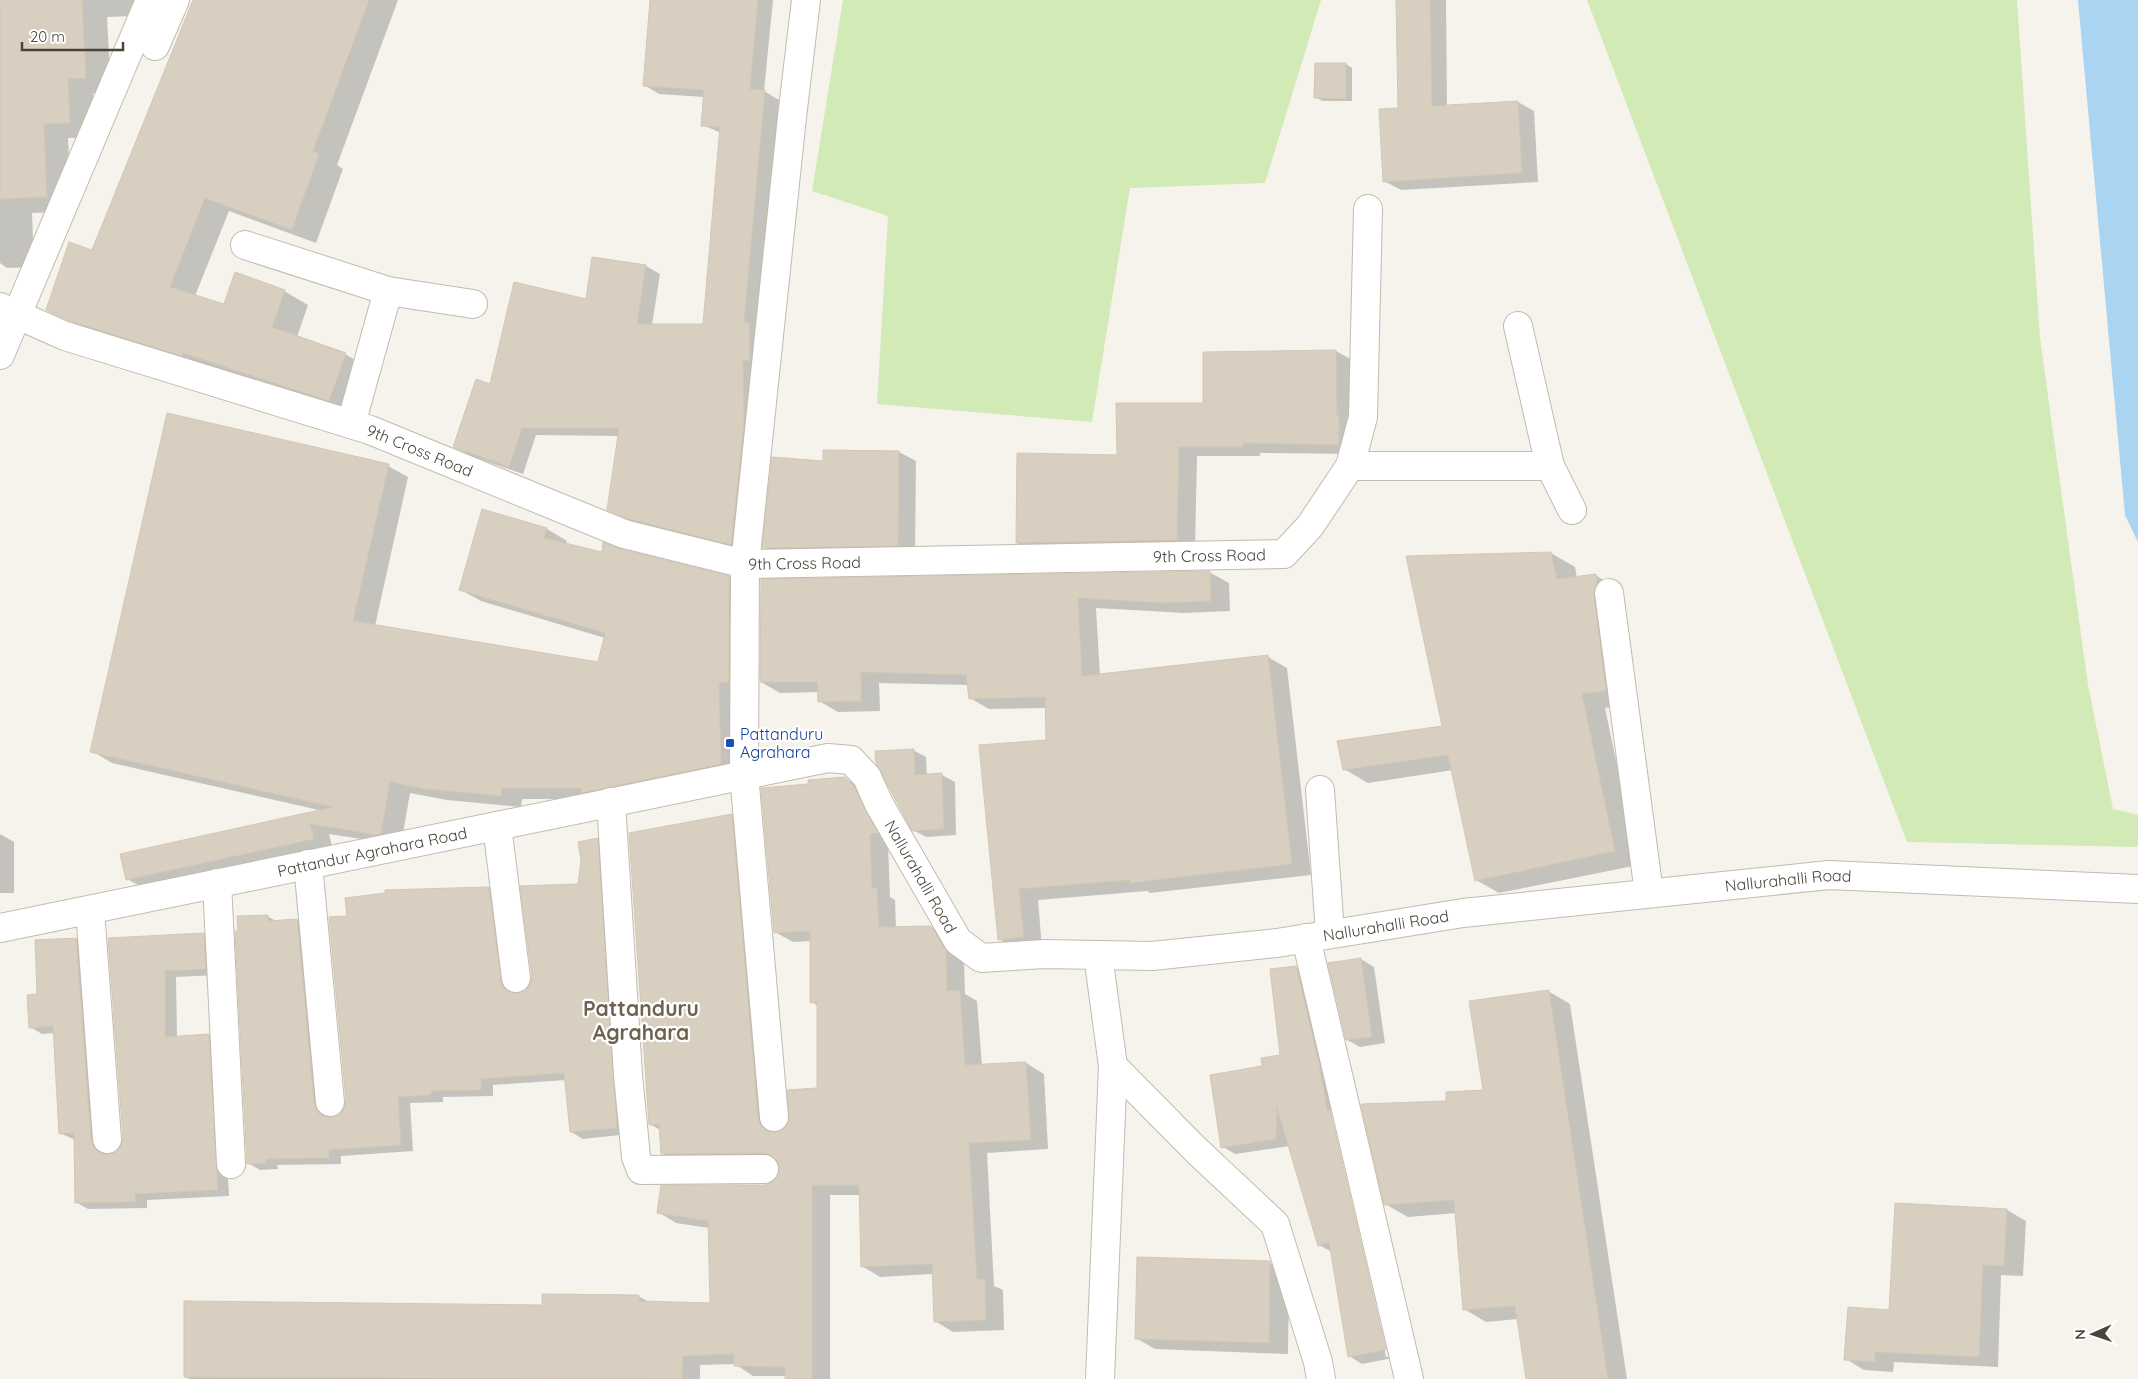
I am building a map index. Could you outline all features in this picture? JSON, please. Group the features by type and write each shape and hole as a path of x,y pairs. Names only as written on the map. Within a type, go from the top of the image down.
{"street":[{"path":"0,355 8,311 150,0"},
{"path":"155,46 175,0"},
{"path":"774,1117 744,774 746,564 806,0"},
{"name":"9th Cross Road","path":"8,311 65,336 352,424 624,534 746,564 1284,554 1310,526 1350,466 1363,417 1368,209"},
{"path":"245,245 388,291 473,304"},
{"path":"352,424 388,291"},
{"path":"1518,326 1550,466 1572,510"},
{"path":"1350,466 1550,466"},
{"path":"1609,593 1649,893"},
{"name":"Nallurahalli Road","path":"744,774 828,758 851,760 867,777 879,804 958,941 980,958 1045,954 1152,956 1277,943 1463,913 1829,875 2138,888"},
{"name":"Pattandur Agrahara Road","path":"0,928 744,774"},
{"path":"1320,790 1318,936 1409,1379"},
{"path":"611,802 628,1075 636,1157 641,1170 764,1169"},
{"path":"497,826 516,978"},
{"path":"308,864 330,1102"},
{"path":"216,883 231,1164"},
{"path":"90,910 107,1139"},
{"path":"1098,955 1113,1066 1100,1379"},
{"path":"1113,1066 1196,1150 1275,1224 1318,1362 1321,1379"}],"green space":[{"path":"843,0 1321,0 1265,183 1130,188 1092,422 877,404 888,216 812,191"},
{"path":"1587,0 2017,0 2040,338 2088,685 2113,809 2138,815 2138,847 1907,842"}],"water":[{"path":"2078,0 2138,0 2138,542 2125,515"}],"building":[{"path":"0,0 82,0 86,78 68,79 70,123 44,124 47,197 0,199"},
{"path":"193,0 369,0 313,151 319,154 292,230 205,198 170,287 224,304 235,272 285,290 272,327 346,353 329,401 183,353 182,356 70,321 46,310 69,242 92,250"},
{"path":"650,0 758,0 750,89 765,90 744,323 749,323 750,360 743,360 744,423 731,545 629,519 607,510 619,428 522,428 509,467 453,447 476,379 490,384 514,282 586,299 592,257 646,265 637,324 703,324 720,127 701,126 704,90 643,86"},
{"path":"1396,0 1430,0 1432,106 1518,101 1522,173 1383,182 1379,109 1398,108"},
{"path":"1315,63 1346,63 1346,99 1314,98"},
{"path":"1336,350 1339,445 1243,443 1243,447 1179,447 1177,540 1016,543 1017,453 1117,455 1116,403 1203,403 1203,352"},
{"path":"167,413 389,464 353,621 598,662 605,633 459,590 482,509 547,528 544,538 602,552 603,542 620,549 729,576 729,682 719,683 721,764 582,793 581,788 502,788 501,796 425,789 390,782 381,834 377,835 310,824 314,839 126,880 120,854 333,807 90,752"},
{"path":"823,450 899,451 898,546 762,548 772,457 823,461"},
{"path":"1551,552 1557,579 1596,574 1597,584 1594,595 1606,691 1582,694 1615,851 1475,881 1448,755 1343,770 1337,741 1442,726 1406,556"},
{"path":"1210,571 1211,601 1164,603 1078,598 1082,676 1268,655 1292,864 1130,883 1130,880 1019,889 1024,937 998,940 979,745 1046,740 1045,697 969,699 966,675 861,672 861,701 818,702 817,682 760,682 761,579"},
{"path":"914,749 915,775 942,773 944,829 912,831 876,763 875,751"},
{"path":"845,777 854,786 878,833 870,834 872,888 877,888 879,927 931,926 946,951 947,991 960,990 965,1065 1026,1062 1031,1140 969,1143 977,1279 985,1279 986,1320 934,1322 932,1264 861,1267 859,1185 812,1185 812,1379 785,1379 785,1367 734,1366 734,1354 683,1356 682,1379 184,1377 184,1301 542,1305 542,1294 639,1295 639,1301 710,1303 708,1221 657,1213 661,1185 765,1185 771,1183 777,1177 780,1168 778,1162 772,1156 764,1153 661,1154 659,1124 649,1125 629,833 732,814 758,1118 761,1126 767,1131 776,1132 783,1129 788,1123 787,1090 817,1088 817,1002 810,1003 810,931 774,933 761,788 808,784 808,780"},
{"path":"598,838 617,1128 570,1132 564,1073 481,1079 481,1090 431,1091 431,1095 398,1097 401,1145 329,1150 329,1158 266,1159 266,1163 247,1164 235,931 238,931 237,916 268,915 268,921 297,919 314,1103 317,1111 323,1116 332,1117 344,1109 346,1101 329,917 347,916 345,898 385,893 385,890 489,887 501,980 503,987 510,992 518,993 525,991 532,977 520,886 578,884 581,860 578,842"},
{"path":"204,933 206,969 165,971 165,1037 209,1034 218,1190 135,1194 135,1202 75,1203 74,1133 59,1134 53,1026 29,1028 27,995 37,994 35,940 76,938 91,1140 94,1148 108,1155 116,1152 123,1138 108,938"},
{"path":"1361,958 1372,1037 1346,1040 1328,963"},
{"path":"1296,966 1320,1068 1327,1110 1330,1110 1386,1350 1348,1357 1329,1242 1318,1246 1277,1108 1276,1139 1221,1148 1210,1075 1262,1066 1261,1058 1280,1055 1270,969"},
{"path":"1549,990 1608,1379 1526,1379 1515,1306 1463,1310 1454,1200 1384,1205 1361,1104 1446,1101 1446,1092 1483,1090 1469,1001"},
{"path":"1895,1203 2007,1209 2004,1266 1983,1265 1979,1357 1875,1352 1875,1362 1844,1360 1848,1307 1889,1310"},
{"path":"1137,1257 1270,1261 1269,1343 1135,1339"}],"place":[{"name":"Pattanduru Agrahara","path":"730,743"}],"district":[{"name":"Pattanduru Agrahara","path":"641,1021"}]}
